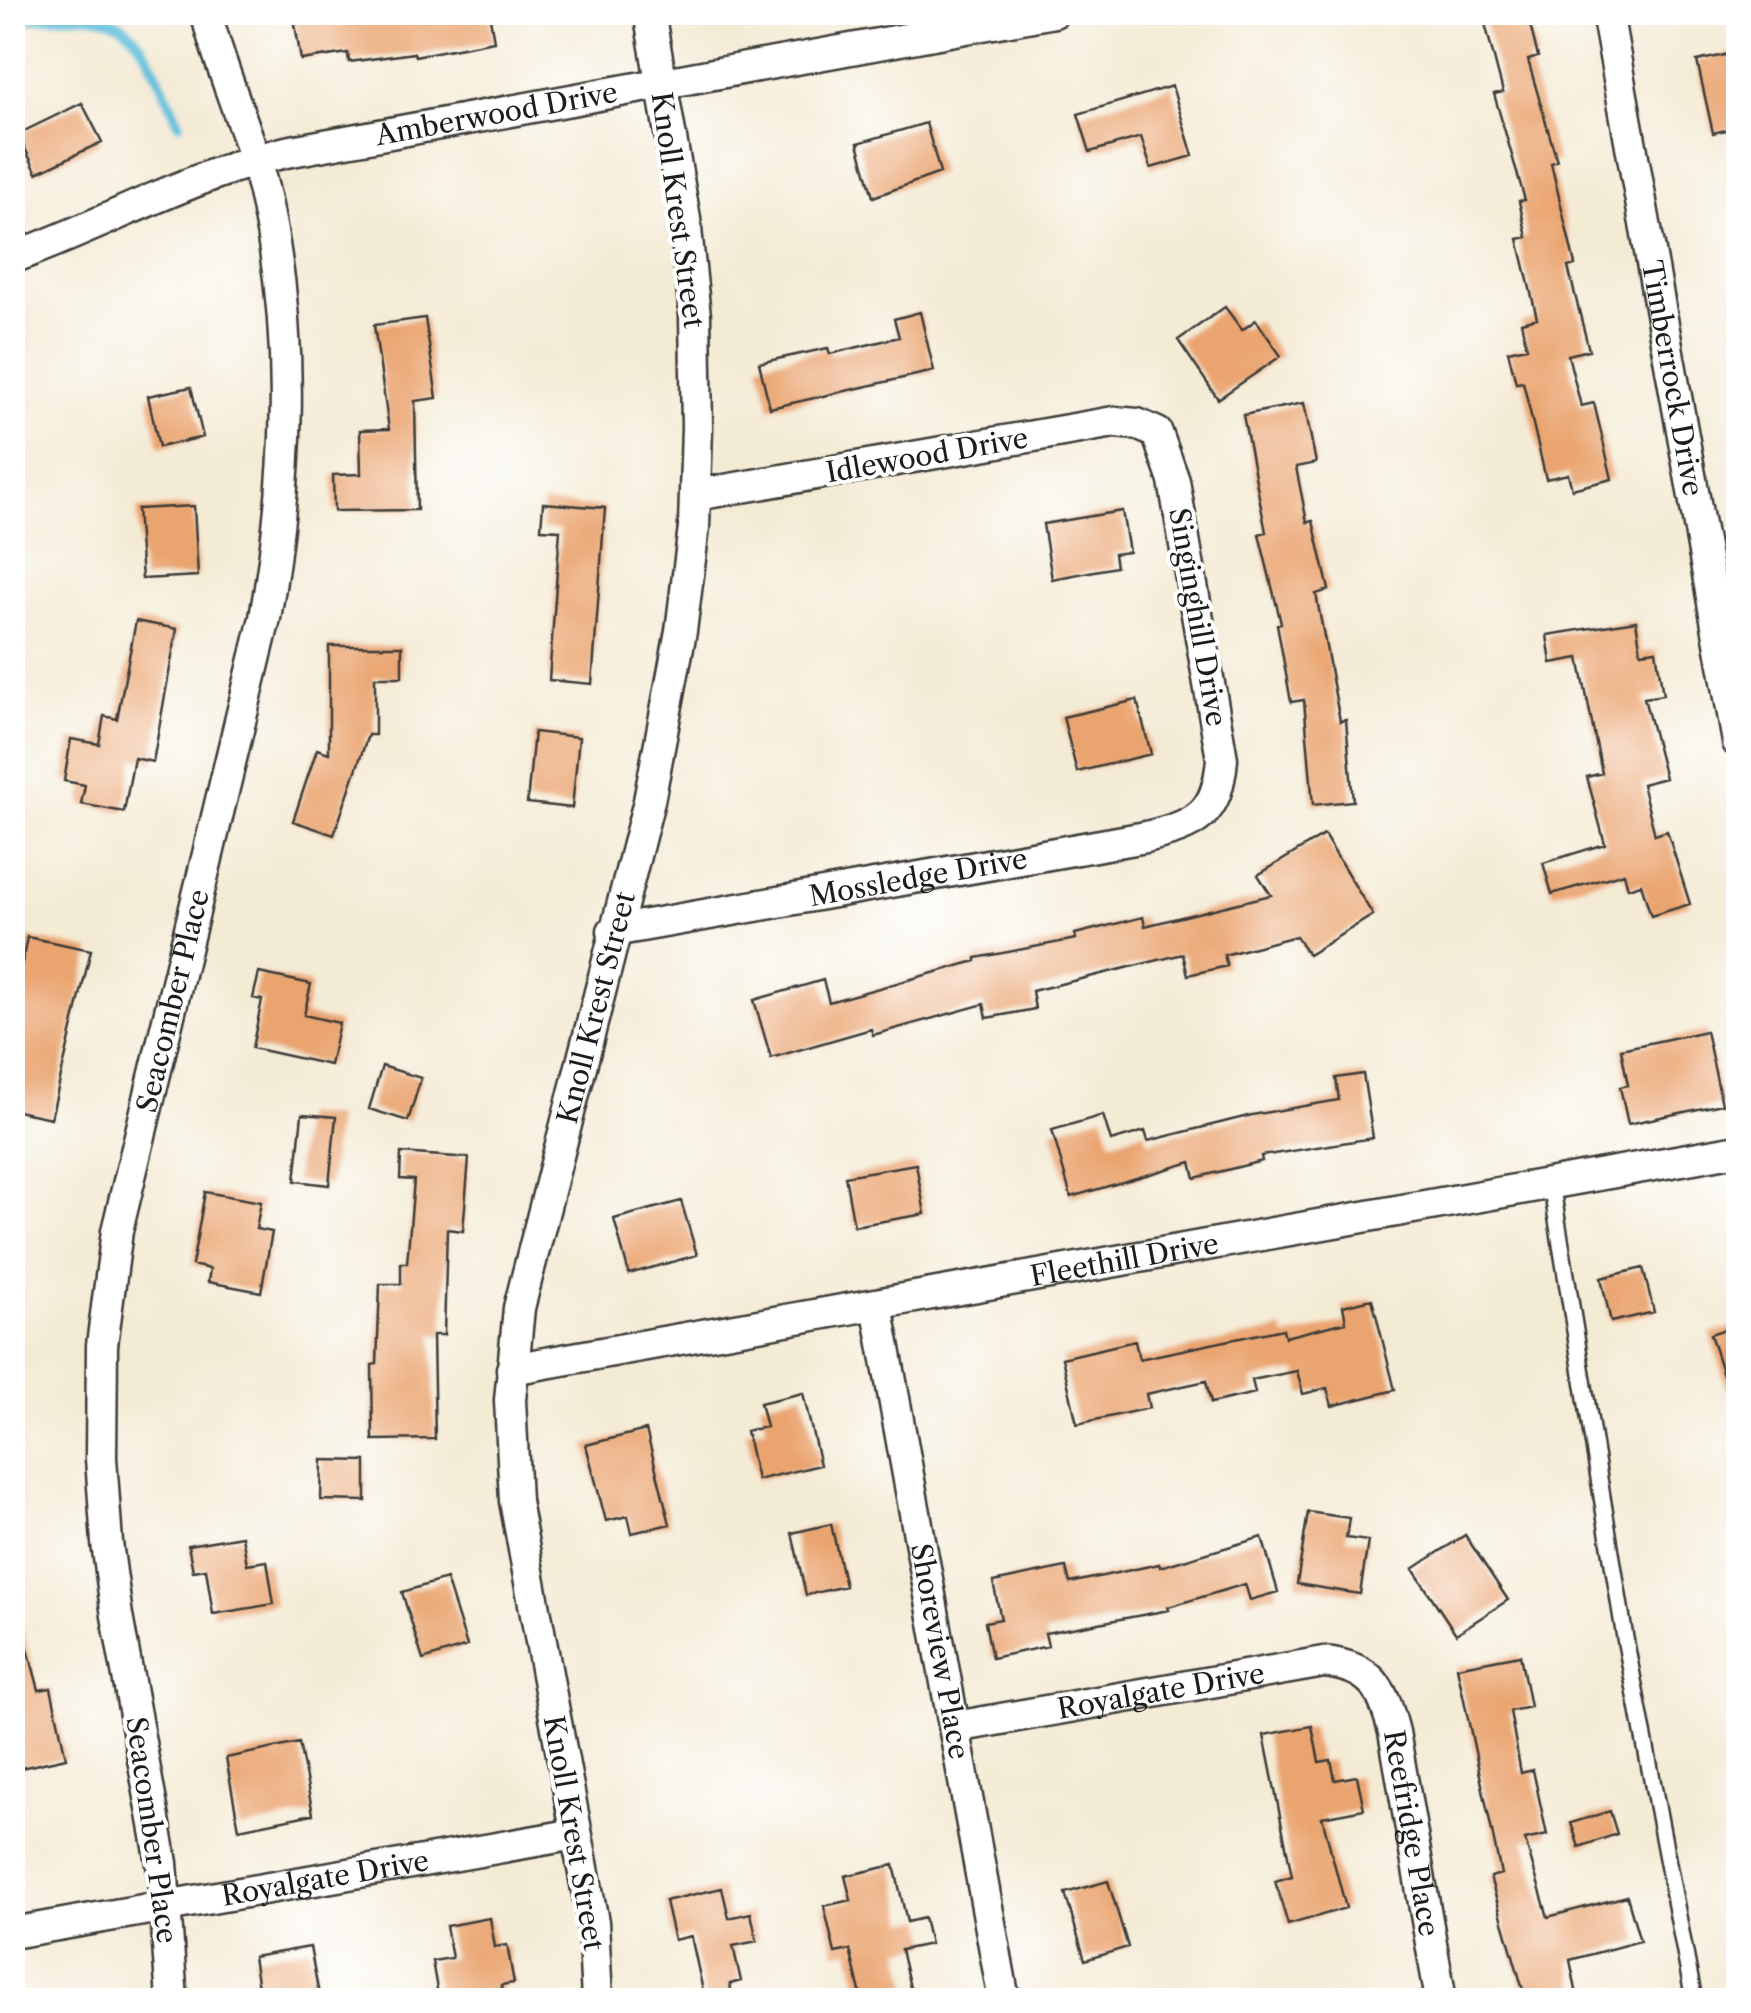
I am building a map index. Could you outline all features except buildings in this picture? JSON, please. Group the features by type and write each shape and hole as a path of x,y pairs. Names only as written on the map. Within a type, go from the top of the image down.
{"street":[{"name":"Seacomber Place","path":"172,2000 167,1904 107,1544 101,1458 102,1346 117,1231 265,618 277,548 287,431 281,283 256,159 206,12"},
{"name":"Knoll Krest Street","path":"597,2000 593,1922 515,1501 510,1400 519,1308 649,801 678,650 696,495 695,316 685,219 649,12"},
{"name":"Amberwood Drive","path":"12,258 75,235 179,187 256,159 1054,12"},
{"name":"Timberrock Drive","path":"1607,12 1738,742"},
{"name":"Idlewood Drive","path":"696,495 1114,422 1136,424 1158,433"},
{"name":"Singinghill Drive","path":"1158,433 1174,480 1222,759 1214,803"},
{"name":"Mossledge Drive","path":"614,931 1146,837 1181,828 1201,817 1214,803"},
{"name":"Fleethill Drive","path":"512,1369 1738,1150"},
{"name":"Shoreview Place","path":"877,1304 1004,2000"},
{"name":"Royalgate Drive","path":"956,1728 1324,1662 1343,1664 1363,1673"},
{"name":"Reefridge Place","path":"1363,1673 1381,1690 1394,1732 1441,2000"},
{"name":"Royalgate Drive","path":"12,1932 576,1834"}],"lane":[{"path":"1552,1184 1624,1638 1694,2000"}],"waterway":[{"path":"12,21 82,15 105,18 123,26 150,60 179,123"}]}
